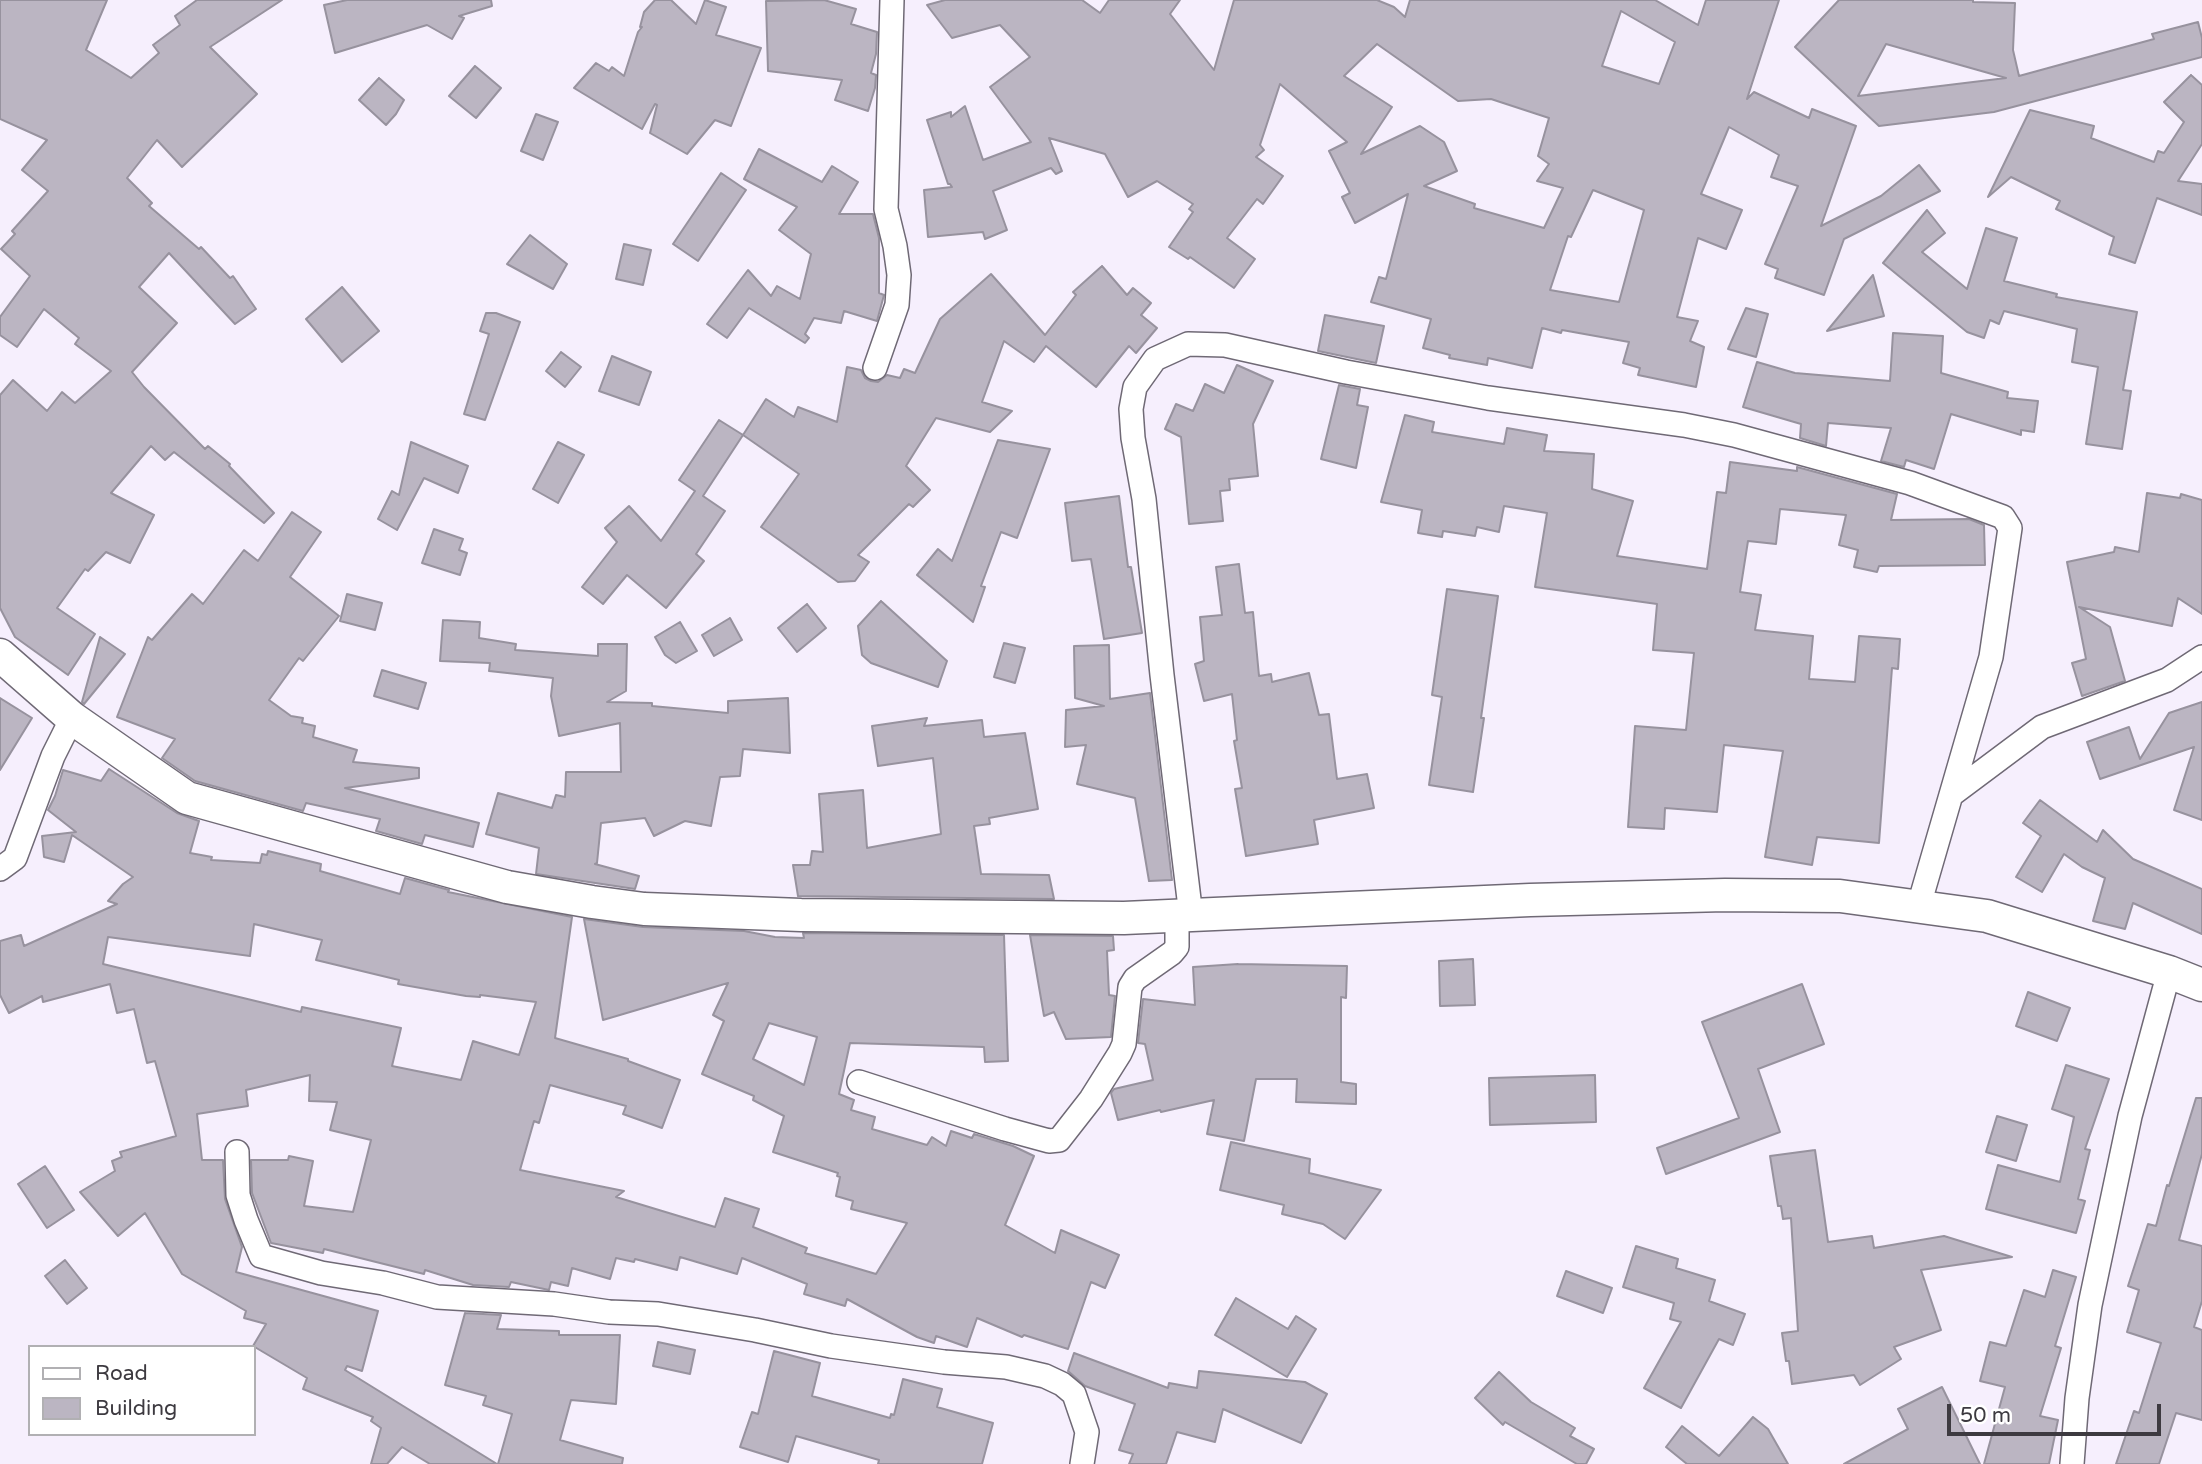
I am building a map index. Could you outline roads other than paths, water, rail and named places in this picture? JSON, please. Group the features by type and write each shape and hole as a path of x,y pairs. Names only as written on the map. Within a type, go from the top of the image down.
{"street":[{"path":"875,369 897,305 899,275 886,209 892,0"},
{"path":"859,1082 1005,1129 1049,1141 1059,1140 1091,1099 1120,1053 1124,1044 1130,988 1135,979 1177,947 1184,916 1144,499 1133,438 1131,409 1135,387 1155,359 1188,344 1225,345 1346,372 1475,396 1684,425 1734,435 1910,483 2003,517 2010,528 1991,657 1919,905"},
{"path":"0,655 72,718 187,798 507,887 644,909 801,915 1184,916 1725,894 1840,896 1987,916 2169,972 2202,985"},
{"path":"1951,795 2042,727 2166,680 2202,657"},
{"path":"0,869 15,858 53,756 72,718"},
{"path":"2072,1464 2077,1398 2090,1304 2130,1116 2169,972"},
{"path":"237,1152 238,1195 261,1256 321,1273 383,1283 437,1297 658,1314 831,1346 944,1362 1006,1367 1045,1376 1062,1384 1074,1394 1087,1432 1082,1464"}]}
